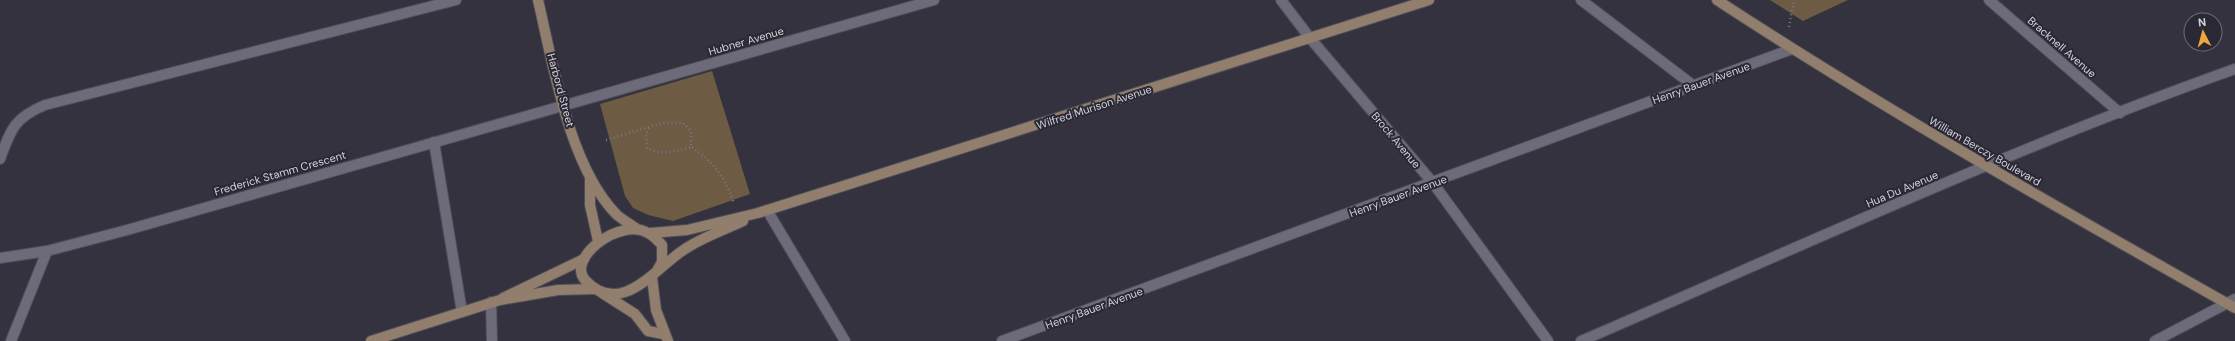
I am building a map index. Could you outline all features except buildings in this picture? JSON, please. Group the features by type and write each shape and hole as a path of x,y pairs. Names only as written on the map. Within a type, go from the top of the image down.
{"street":[{"path":"0,159 10,130 16,122 33,110 45,105 456,0"},
{"name":"Harbord Street","path":"538,0 571,129 590,178 614,212 637,229"},
{"name":"Hubner Avenue","path":"565,105 934,0"},
{"name":"Brock Avenue","path":"1282,0 1310,38 1433,183 1548,341"},
{"name":"Wilfred Murison Avenue","path":"650,233 687,230 763,212 1429,0"},
{"path":"1581,0 1694,86"},
{"name":"William Berczy Boulevard","path":"1717,0 1725,3 1792,49 1987,167 2232,303"},
{"name":"Bracknell Avenue","path":"1989,0 2120,113"},
{"name":"Henry Bauer Avenue","path":"1002,341 1433,183 1792,49"},
{"name":"Hua Du Avenue","path":"1581,341 1987,167 2120,113 2235,69"},
{"name":"Frederick Stamm Crescent","path":"0,258 47,250 127,230 565,105"},
{"path":"434,142 462,312"},
{"name":"Harbord Street","path":"590,178 590,205 598,241"},
{"path":"763,212 845,341"},
{"name":"Wilfred Murison Avenue","path":"655,274 681,252 763,212"},
{"path":"496,301 527,284 562,270 584,258 598,241 613,233 637,229 650,233 662,245 664,253 662,262 655,274 652,290 666,337"},
{"path":"11,341 47,250"},
{"path":"584,258 582,267 583,276 588,284 635,314 648,331 666,337"},
{"path":"371,341 496,301 558,290 597,290 621,292 633,289 655,274"},
{"path":"492,341 496,301"},
{"path":"2155,341 2232,303"}],"path":[{"path":"1789,27 1794,0"},
{"path":"606,140 677,121 690,128 694,138 691,147"},
{"path":"650,128 646,134 647,148 654,153 666,153 691,147 708,157 718,166 724,176 734,204"}],"shaded area":[{"path":"1770,0 1848,0 1803,21"},
{"path":"712,71 750,194 673,221 648,215 633,208 625,196 600,104"}]}
